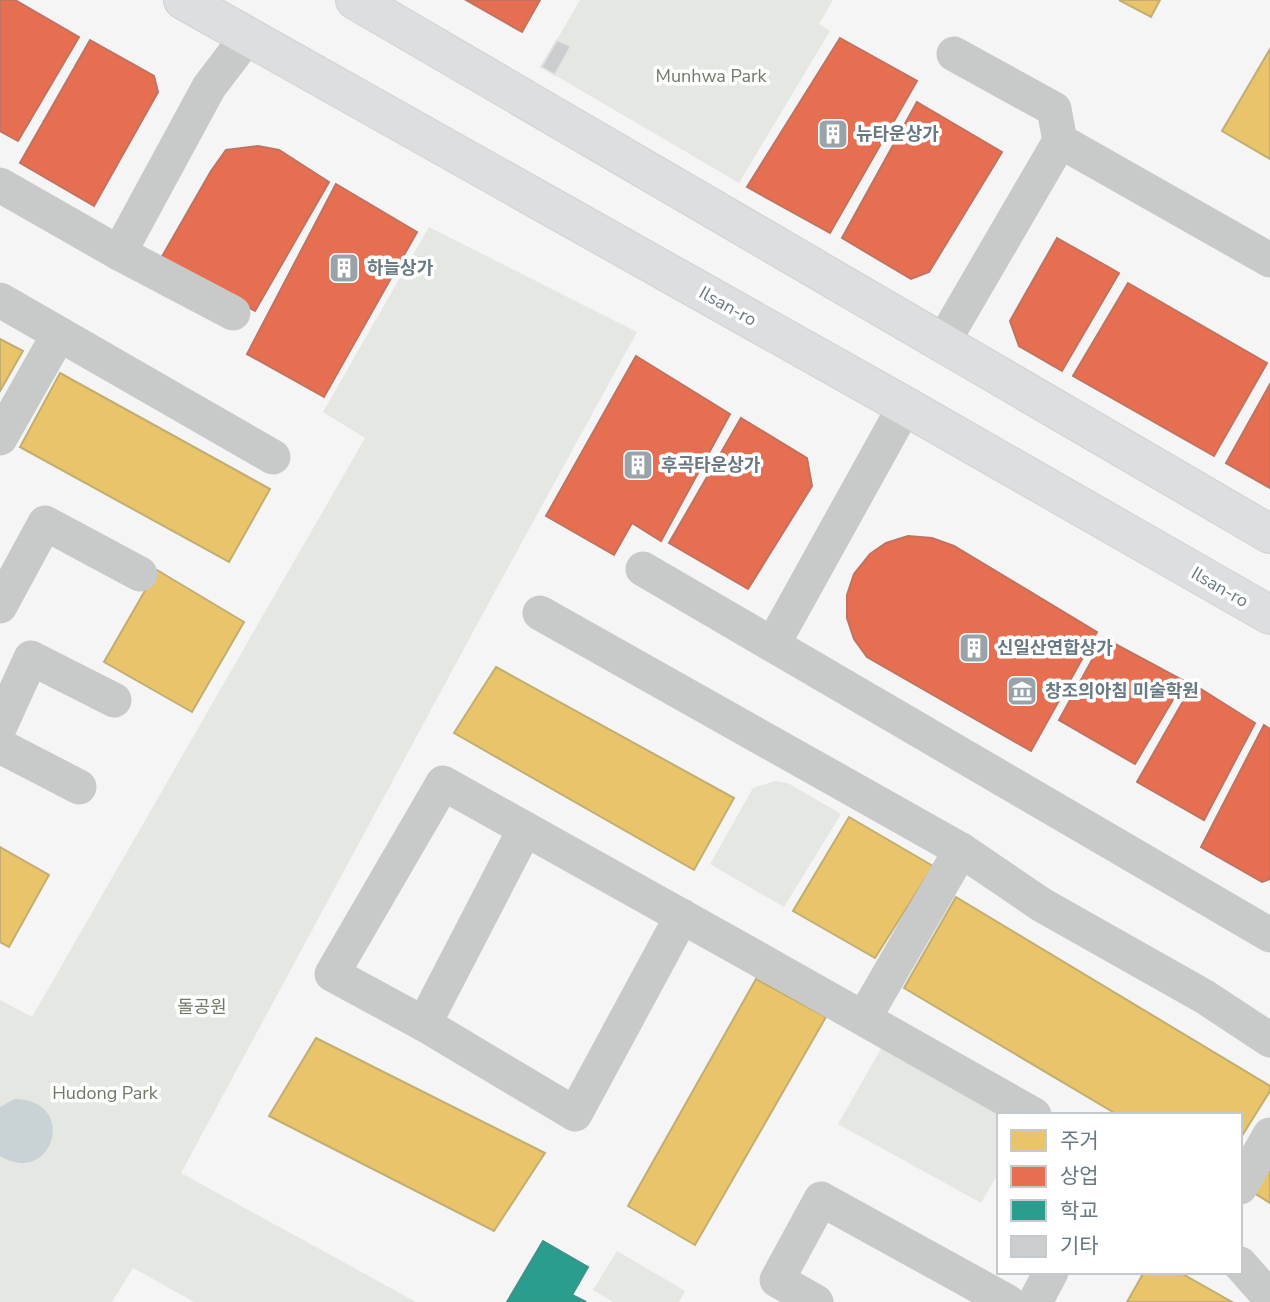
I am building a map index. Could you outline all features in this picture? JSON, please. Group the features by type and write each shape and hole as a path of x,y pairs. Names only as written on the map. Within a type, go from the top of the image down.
{"main road":[{"name":"Ilsan-ro","path":"183,0 905,406 1270,615"},
{"path":"355,0 1270,534"}],"street":[{"path":"119,253 209,88 247,37"},
{"path":"943,342 1060,141 1054,109 954,54"},
{"path":"1060,141 1270,260"},
{"path":"0,186 233,313"},
{"path":"0,300 273,457"},
{"path":"0,438 59,334"},
{"path":"772,644 905,406"},
{"path":"0,606 45,523 140,573"},
{"path":"643,569 1270,934"},
{"path":"540,613 961,850 1042,905 1205,997 1270,1040"},
{"path":"0,726 31,658 114,700"},
{"path":"0,746 79,787"},
{"path":"682,916 575,1114 424,1024 332,974 443,783 682,916 864,1018 1030,1113"},
{"path":"424,1024 526,829"},
{"path":"864,1018 961,850"},
{"path":"1242,1184 1270,1135"},
{"path":"816,1302 777,1280 821,1199 1008,1302"},
{"path":"1242,1266 1270,1298"},
{"path":"1035,1302 1050,1274"}],"green space":[{"name":"Munhwa Park","path":"580,0 833,0 819,24 830,31 739,183 541,67"},
{"name":"Hudong Park","path":"429,227 637,332 181,1173 416,1302 194,1302 133,1268 112,1302 0,1302 0,1000 32,1017 365,438 323,412"},
{"path":"775,781 788,783 841,814 784,907 710,864 753,788"},
{"path":"882,1047 997,1114 997,1175 981,1203 838,1124"},
{"path":"617,1251 685,1291 679,1302 613,1302 593,1290"}],"shaded area":[{"path":"15,1099 35,1103 47,1113 52,1126 51,1140 45,1152 34,1161 18,1163 0,1156 0,1107"}],"building: 주거":[{"path":"1119,0 1160,0 1151,17"},
{"path":"1270,49 1270,159 1222,131"},
{"path":"0,339 23,351 0,391"},
{"path":"60,373 270,489 229,562 20,447"},
{"path":"157,570 244,622 192,712 104,662"},
{"path":"496,667 734,798 694,870 454,733"},
{"path":"849,817 933,866 875,958 793,911"},
{"path":"0,847 49,875 9,947 0,942"},
{"path":"956,897 1270,1086 1270,1091 1242,1136 1242,1113 1115,1113 904,988"},
{"path":"756,979 826,1017 695,1245 628,1206"},
{"path":"316,1038 545,1153 494,1231 269,1116"},
{"path":"1270,1167 1270,1203 1254,1193"},
{"path":"1143,1274 1183,1274 1232,1302 1127,1302"}],"building: 상업":[{"path":"0,0 15,0 79,37 18,141 0,131"},
{"path":"466,0 540,0 522,32"},
{"name":"뉴타운상가","path":"840,38 917,81 830,233 747,187"},
{"path":"90,40 154,76 158,92 94,206 20,163"},
{"path":"917,102 1002,152 929,272 911,279 842,238"},
{"path":"258,146 279,150 329,182 255,311 160,260 226,150"},
{"name":"하늘상가","path":"336,184 417,232 324,397 247,354"},
{"path":"1057,238 1119,273 1062,371 1019,346 1010,321"},
{"path":"1128,283 1267,363 1214,456 1073,376"},
{"name":"후곡타운상가","path":"636,356 730,414 661,541 632,523 614,555 546,516"},
{"path":"1270,384 1270,488 1226,463"},
{"path":"741,418 807,458 812,486 748,589 669,543"},
{"name":"신일산연합상가","path":"908,536 932,538 954,546 1097,632 1031,751 867,657 854,639 847,618 847,595 854,574 870,554 886,543"},
{"path":"1104,638 1184,681 1135,764 1059,720"},
{"path":"1193,684 1255,723 1204,820 1137,782"},
{"path":"1264,725 1270,729 1270,879 1262,882 1201,847"}],"building: 학교":[{"path":"543,1241 588,1267 572,1295 586,1302 507,1302"}],"building: 기타":[{"path":"557,40 571,46 555,75 541,67"}],"place":[{"name":"뉴타운상가","path":"833,134"},
{"name":"하늘상가","path":"344,268"},
{"name":"후곡타운상가","path":"638,465"},
{"name":"신일산연합상가","path":"974,648"},
{"name":"창조의아침 미술학원","path":"1022,691"}],"park label":[{"name":"돌공원","path":"202,1007"}]}
